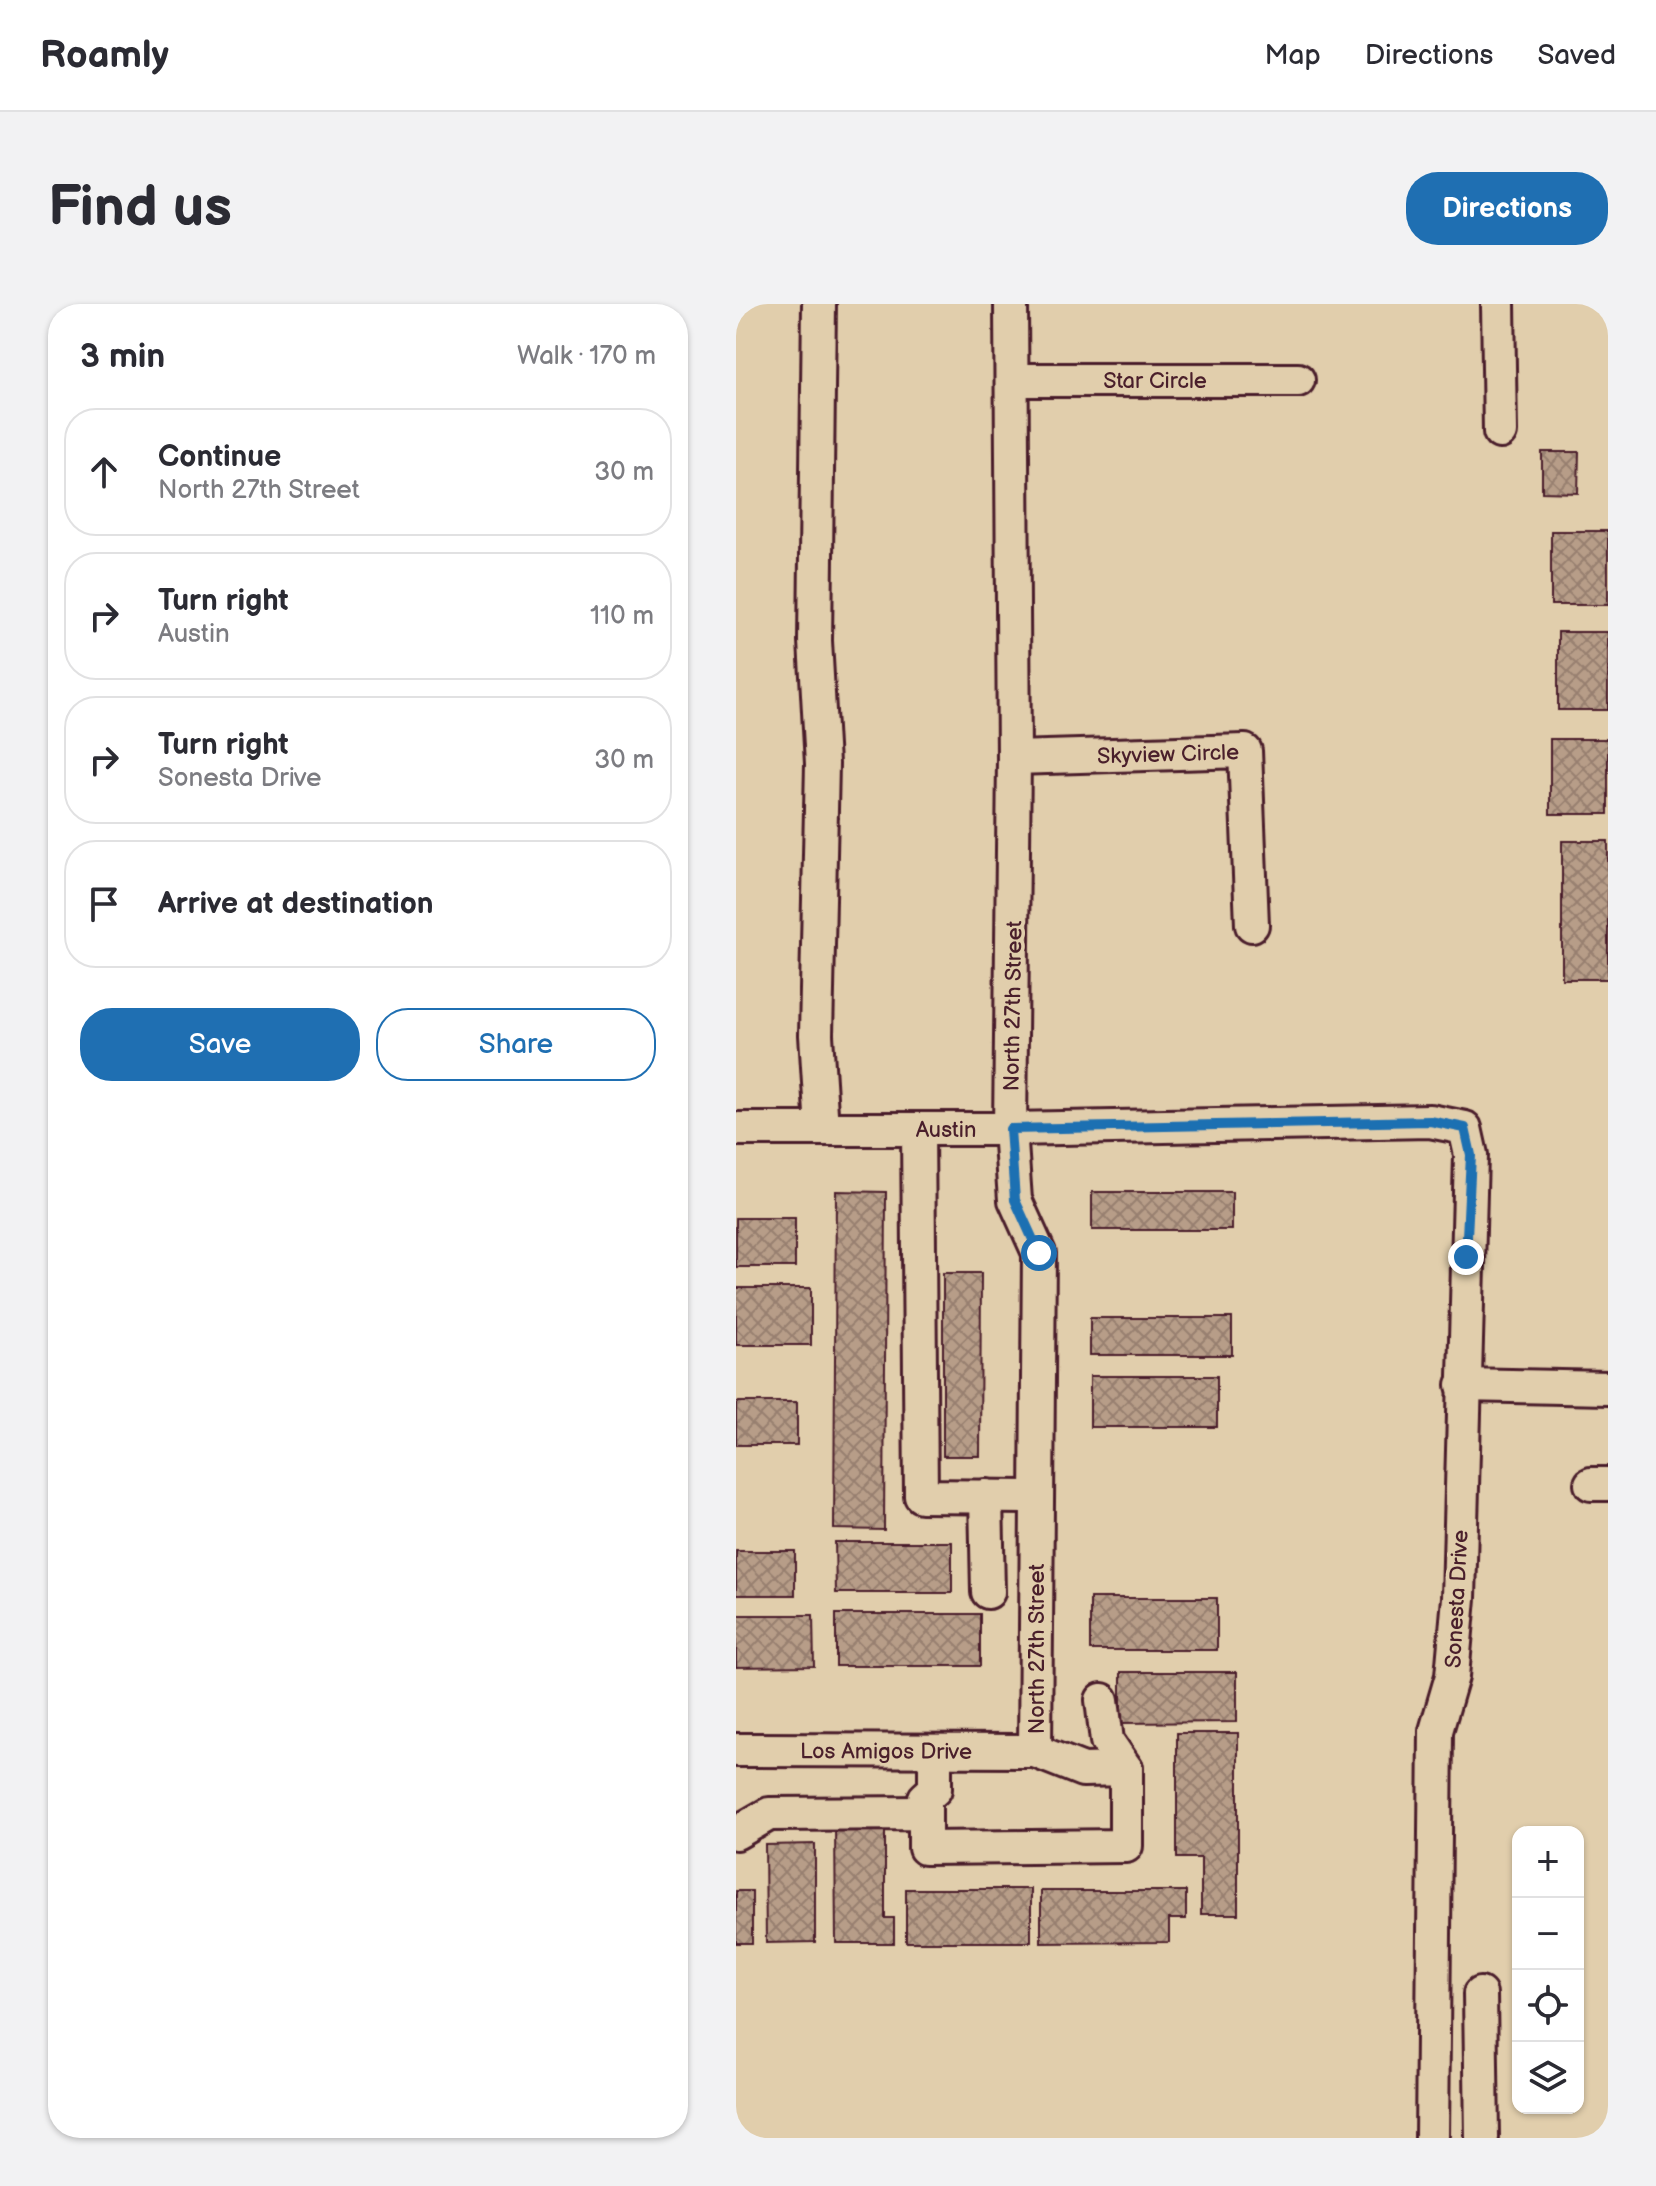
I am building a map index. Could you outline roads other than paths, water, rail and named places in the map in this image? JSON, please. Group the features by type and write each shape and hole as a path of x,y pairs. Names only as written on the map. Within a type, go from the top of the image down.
{"street":[{"path":"819,304 815,641 822,764 816,1035 822,1129"},
{"name":"North 27th Street","path":"1011,304 1014,758 1010,1129 1015,1200 1039,1253 1035,1751"},
{"path":"1498,304 1500,432"},
{"name":"Star Circle","path":"1013,380 1298,380"},
{"name":"Skyview Circle","path":"1014,758 1245,751 1252,925"},
{"name":"Austin","path":"736,1129 1010,1129 1430,1121 1465,1128 1471,1155"},
{"path":"918,1129 921,1496 1037,1497"},
{"name":"Sonesta Drive","path":"1432,2138 1436,1731 1452,1676 1459,1598 1471,1155"},
{"path":"1463,1385 1608,1388"},
{"path":"986,1496 988,1592"},
{"path":"925,1751 916,1789 925,1806 925,1848 1126,1846 1126,1769 1107,1741 1102,1700"},
{"name":"Los Amigos Drive","path":"736,1750 1035,1751"},
{"path":"1035,1751 1083,1770 1126,1769"},
{"path":"736,1833 769,1814 925,1806"},
{"path":"1480,1994 1482,2138"}]}
